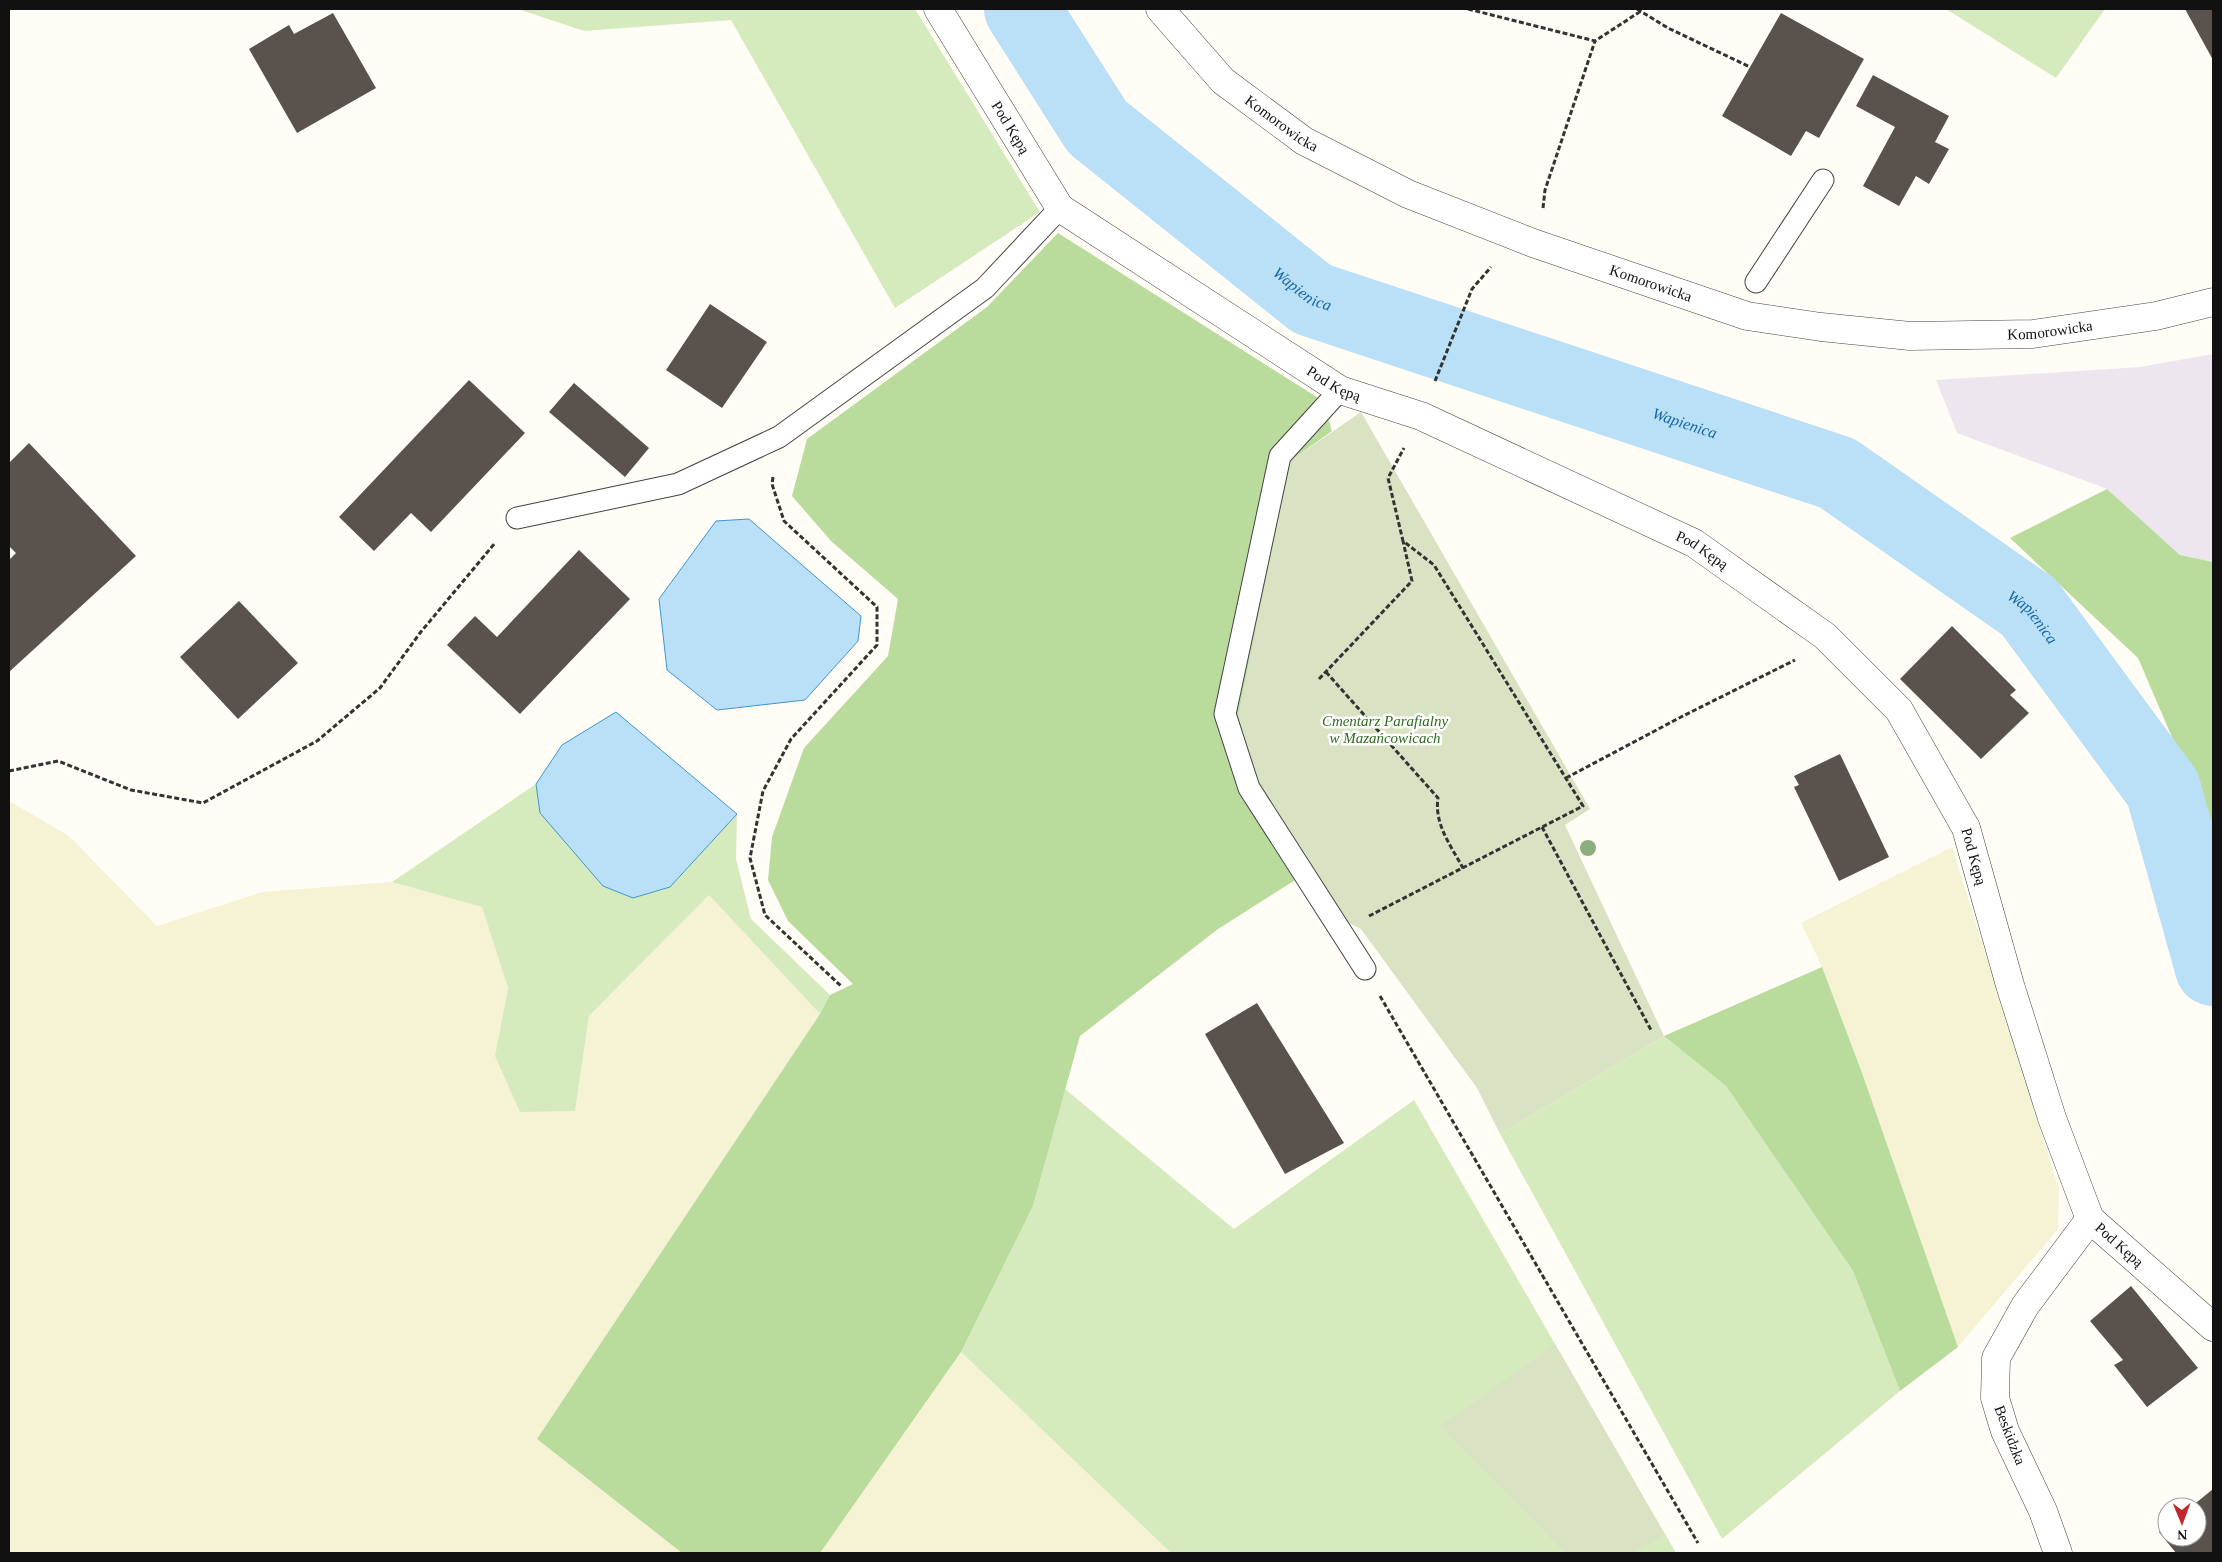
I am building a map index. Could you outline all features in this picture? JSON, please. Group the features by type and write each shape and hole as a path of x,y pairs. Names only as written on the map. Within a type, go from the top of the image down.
{"street":[{"name":"Pod Kępą","path":"938,9 1060,208 1340,390 1421,416 1694,543 1831,642 1899,710 1966,828 2010,985 2052,1118 2090,1219 2213,1327"},
{"name":"Komorowicka","path":"1160,9 1223,81 1304,141 1408,194 1524,239 1747,316 1820,327 1910,336 2033,334 2156,316 2213,302"},
{"name":"Beskidzka","path":"2058,1553 2043,1511 2005,1431 1995,1398 1996,1358 2025,1306 2090,1219"}],"lane":[{"path":"1756,282 1823,180"},
{"path":"517,518 678,484 778,437 984,288 1060,208"},
{"path":"1340,390 1280,456 1225,714 1249,788 1365,969"}],"path":[{"path":"1468,9 1595,41"},
{"path":"1545,190 1595,41 1640,10 1668,28 1750,66"},
{"path":"1421,416 1472,289"},
{"path":"778,437 772,484 784,522 877,608 877,645 791,739 763,791 750,858 765,915 841,986"},
{"path":"1319,679 1412,581 1388,478"},
{"path":"9,771 58,761 131,790 203,803 317,741 380,688 462,580 517,518"},
{"path":"1361,920 1584,806 1434,565 1403,540"},
{"path":"1566,778 1681,717 1831,642"},
{"path":"1326,672 1438,798 1436,810 1445,837 1464,868"},
{"path":"1542,827 1651,1030"},
{"path":"1365,969 1398,1030 1698,1543"}],"shaded area":[{"path":"2213,354 2213,562 2180,555 2107,489 1957,433 1936,380 2140,367"},
{"path":"11,802 69,836 157,926 262,892 392,882 482,907 508,988 495,1056 575,1110 589,1016 709,895 820,1014 537,1439 682,1553 9,1553 9,805"},
{"path":"1952,847 2059,1189 2058,1229 1958,1347 1861,1070 1822,967 1801,923"},
{"path":"961,1352 1171,1553 820,1553"}],"green space":[{"path":"518,9 915,9 1040,212 895,308 731,20 584,31"},
{"path":"1946,9 2105,9 2056,78"},
{"path":"1058,233 1323,401 1332,431 1290,461 1311,870 1218,929 1080,1036 1033,1206 961,1352 820,1553 682,1553 537,1439 820,1014 830,995 853,984 788,921 768,880 772,837 804,748 888,656 898,599 831,541 792,496 807,439 987,307"},
{"name":"Cmentarz Parafialny w Mazańcowicach","path":"1361,412 1590,809 1565,825 1664,1036 1500,1134 1477,1088 1361,929 1342,920 1256,782 1238,715 1290,461"},
{"path":"2107,489 2180,555 2213,562 2213,855 2202,807 2138,658 2010,538"},
{"path":"536,784 540,814 670,887 737,814 736,859 751,919 830,995 820,1014 709,895 589,1016 575,1111 520,1112 495,1056 508,988 482,907 392,882"},
{"path":"1822,967 1861,1070 1958,1347 1900,1391 1853,1271 1726,1086 1664,1036"},
{"path":"1664,1036 1726,1086 1853,1271 1900,1391 1722,1539 1500,1134"},
{"path":"1065,1089 1234,1229 1414,1100 1676,1553 1171,1553 961,1352 1033,1206"},
{"path":"1555,1344 1665,1535 1632,1553 1565,1553 1440,1426"}],"water":[{"path":"749,519 861,616 858,641 805,700 717,710 667,670 659,599 716,521"},
{"path":"616,712 737,814 670,887 633,898 603,886 540,813 536,784 562,745"}],"building":[{"path":"2185,9 2213,9 2213,60"},
{"path":"333,13 376,88 297,133 249,49 289,25 294,34"},
{"path":"1781,13 1864,59 1819,138 1806,131 1791,156 1722,116"},
{"path":"1873,75 1949,116 1935,142 1949,149 1929,184 1916,176 1899,206 1863,186 1895,127 1856,106"},
{"path":"710,304 767,342 722,408 666,370"},
{"path":"469,380 525,433 431,532 411,513 374,551 339,517"},
{"path":"574,383 649,448 625,477 549,412"},
{"path":"29,443 136,556 9,672 9,560 16,553 9,546 9,463"},
{"path":"579,550 630,599 520,714 447,645 475,616 497,637"},
{"path":"239,601 298,663 238,719 180,657"},
{"path":"1952,626 2016,690 2010,695 2029,713 1981,759 1900,679"},
{"path":"1840,754 1889,857 1839,881 1794,787 1799,785 1794,776"},
{"path":"1257,1003 1344,1143 1285,1174 1205,1034"},
{"path":"2131,1286 2198,1368 2147,1407 2114,1365 2123,1360 2090,1321"},
{"path":"2213,1489 2213,1553 2176,1553 2171,1547 2207,1547 2207,1497 2203,1497"}],"waterway":[{"name":"Wapienica","path":"1022,9 1097,127 1312,299 1837,473 2029,607 2163,789 2213,968"}]}
